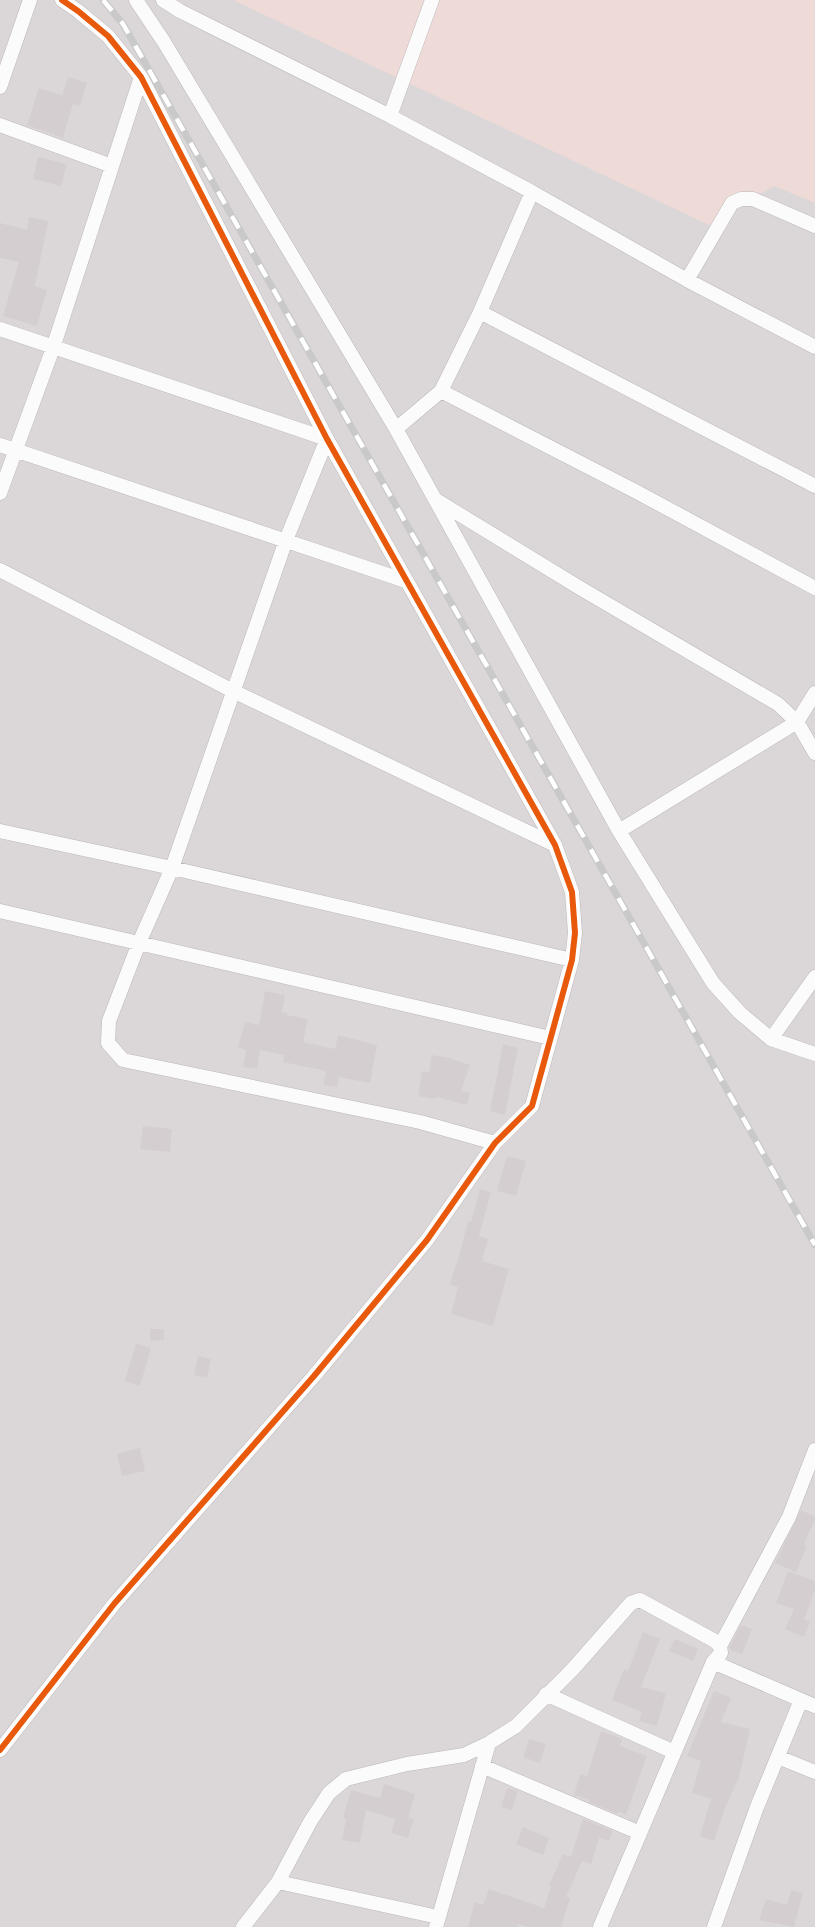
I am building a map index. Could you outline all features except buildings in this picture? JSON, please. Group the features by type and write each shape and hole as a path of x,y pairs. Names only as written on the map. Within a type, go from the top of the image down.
{"street":[{"path":"0,87 30,0"},
{"path":"0,1750 114,1604 314,1376 427,1240 495,1143 532,1106 572,960 575,933 572,892 555,845 327,439 141,77 108,36 62,0"},
{"path":"136,0 164,42 396,429 619,831 713,983 740,1013 771,1038 815,1054"},
{"path":"163,0 180,11 390,116 532,192 687,280 815,347"},
{"path":"390,116 432,0"},
{"path":"0,493 52,348 141,77"},
{"path":"0,125 112,166"},
{"path":"396,429 441,391 480,312 532,192"},
{"path":"687,280 732,203 741,199 753,199 815,226"},
{"path":"480,312 815,486"},
{"path":"0,329 327,439"},
{"path":"441,391 815,588"},
{"path":"327,439 286,540 172,868 139,943 109,1021 108,1043 123,1060 420,1122 495,1143"},
{"path":"0,445 406,581"},
{"path":"434,499 778,704 797,722 815,753"},
{"path":"0,570 233,691 555,845"},
{"path":"619,831 797,722 815,693"},
{"path":"0,831 572,960"},
{"path":"0,910 550,1038"},
{"path":"771,1038 815,977"},
{"path":"600,1927 713,1662 721,1653 720,1646 789,1517 815,1450"},
{"path":"243,1927 278,1882 329,1793 346,1779 407,1764 464,1755 489,1743 516,1726 572,1670 631,1603 640,1600 720,1646"},
{"path":"713,1662 815,1706"},
{"path":"546,1695 674,1752"},
{"path":"714,1927 757,1807 801,1700"},
{"path":"278,1882 437,1922 489,1743"},
{"path":"778,1757 815,1772"},
{"path":"482,1766 640,1833"}],"shaded area":[{"path":"0,0 815,0 815,1927 0,1927"},
{"path":"233,0 815,0 815,203 774,186 709,225"}],"railway":[{"path":"103,0 123,24 815,1245"}],"cycle path":[{"path":"0,1750 114,1604 314,1376 427,1240 495,1143 532,1106 572,960 575,933 572,892 555,845 327,439 141,77 108,36 62,0"}]}
